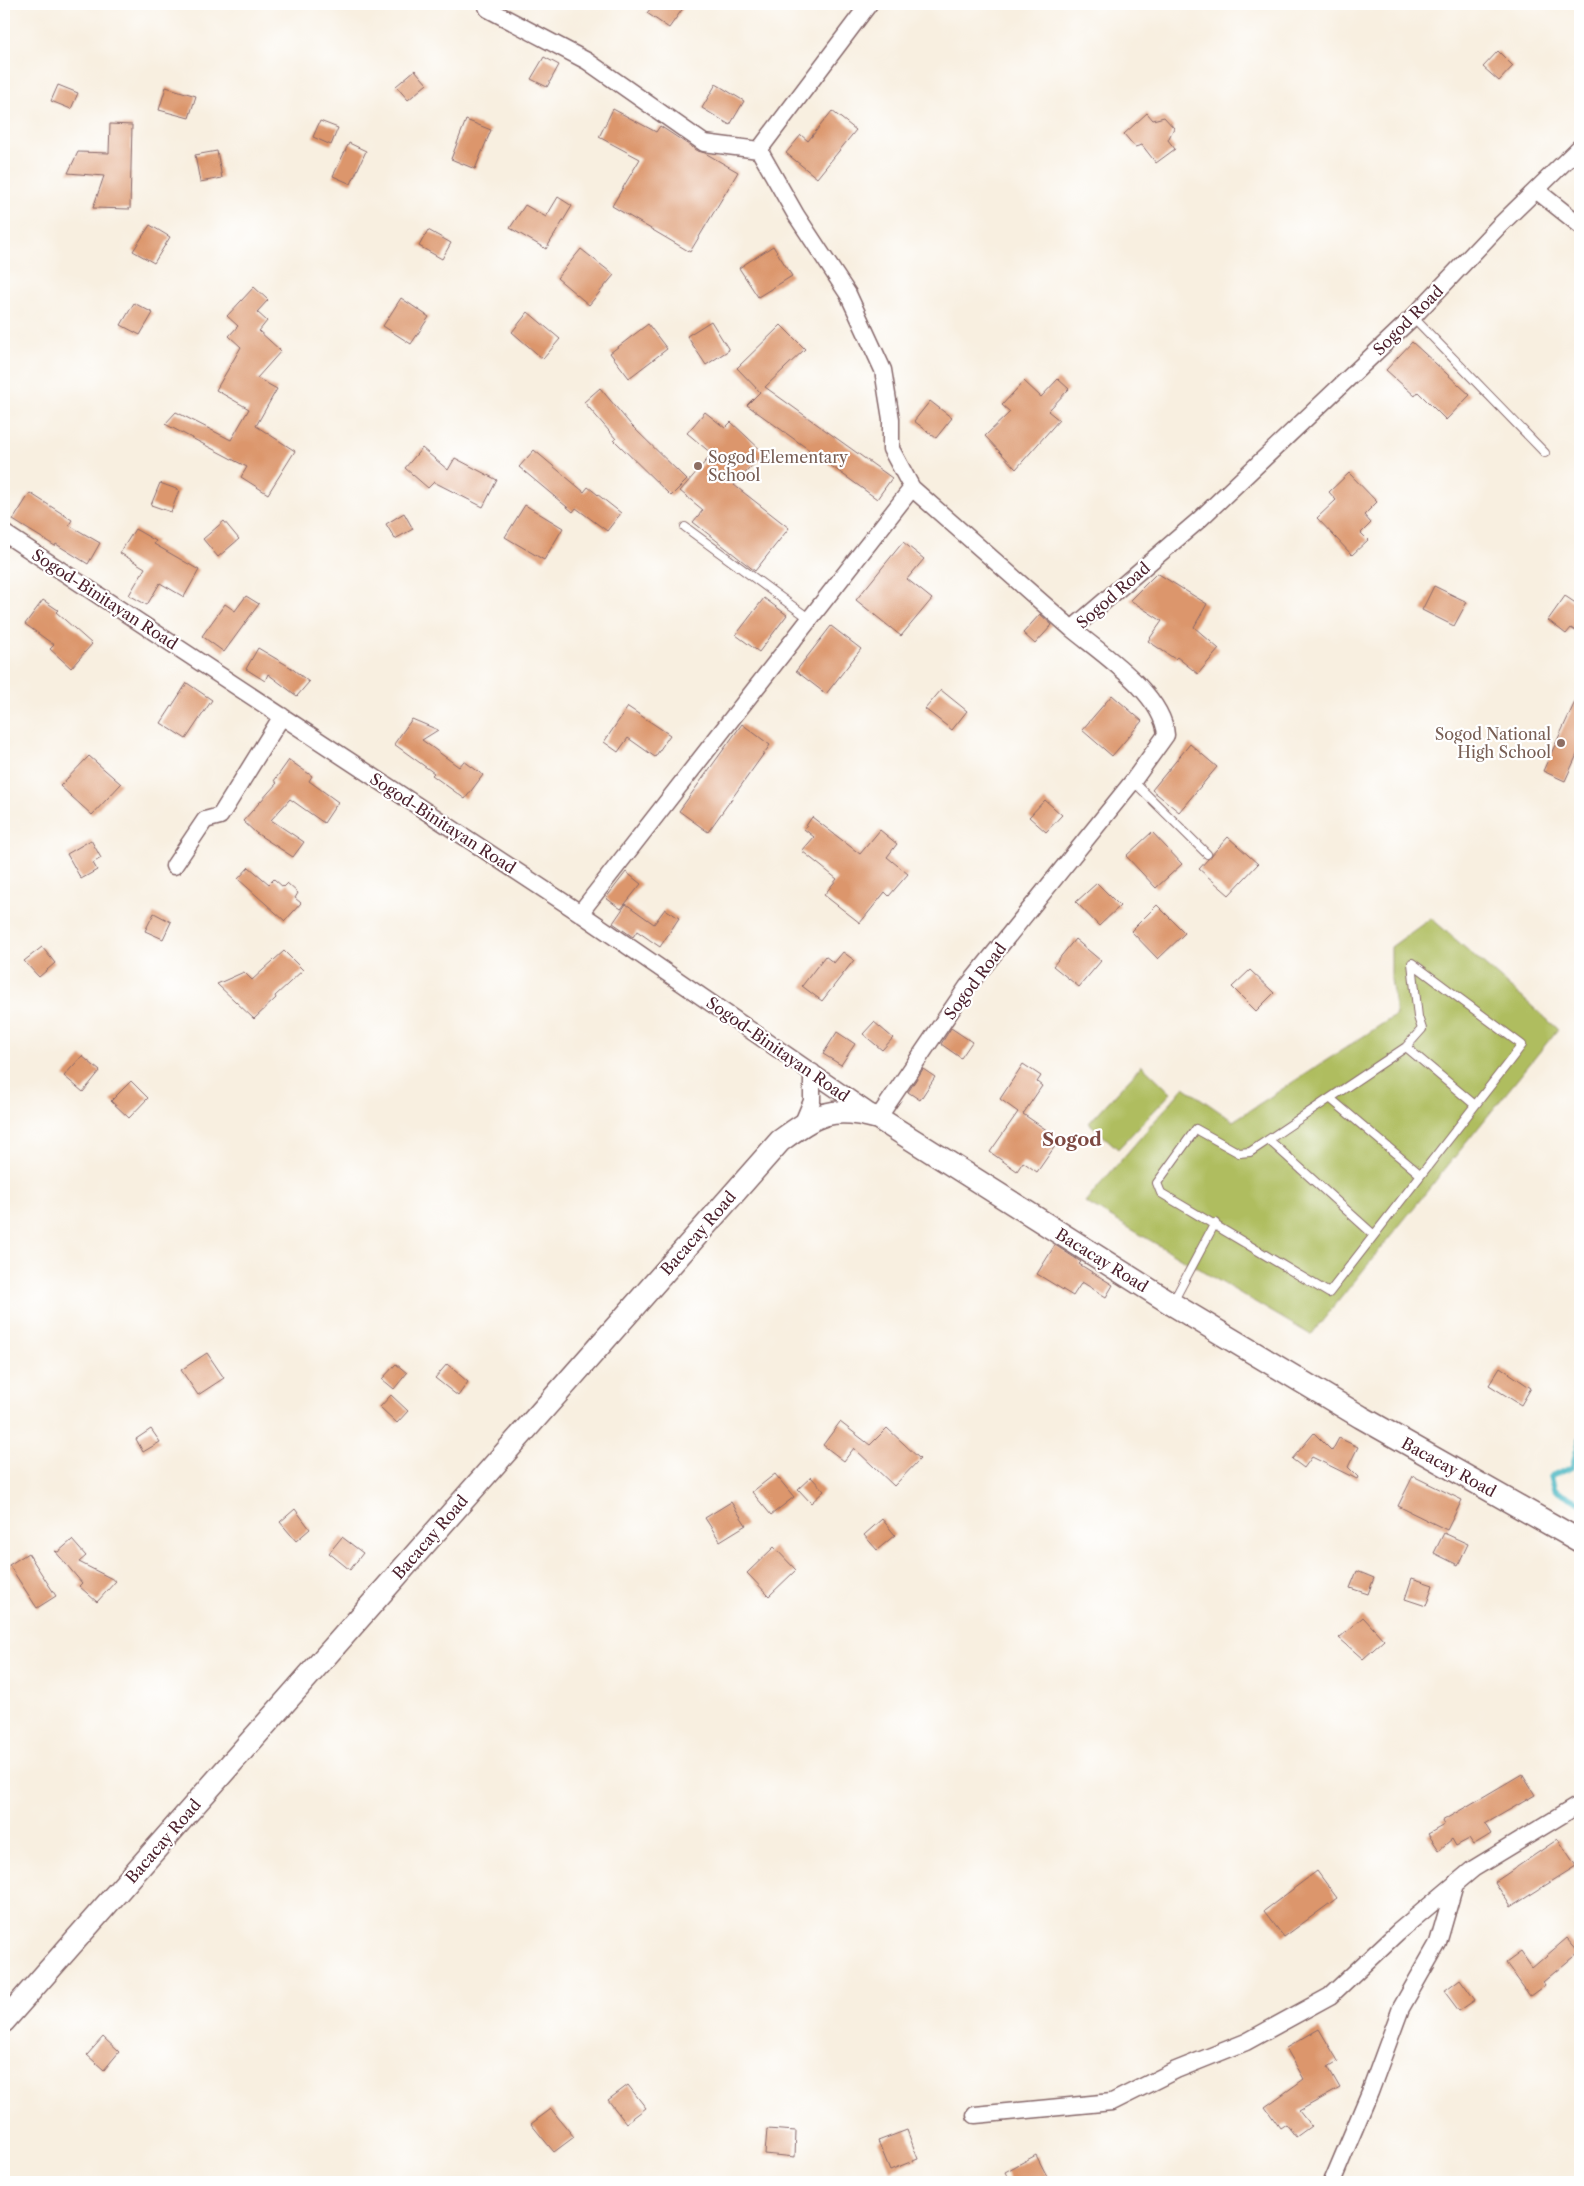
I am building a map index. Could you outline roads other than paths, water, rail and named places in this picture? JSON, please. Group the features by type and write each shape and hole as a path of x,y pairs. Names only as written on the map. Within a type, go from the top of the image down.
{"main road":[{"name":"Bacacay Road","path":"4,2021 780,1141 802,1125 824,1114 843,1111 878,1118 1172,1304 1361,1417 1580,1541"}],"street":[{"path":"486,4 488,9 586,61 704,143 759,150"},
{"path":"759,150 869,4"},
{"name":"Sogod Road","path":"878,1118 968,987 1133,781 1166,735 1165,721 1137,682 1072,629 1199,520 1413,317 1498,227 1580,147"},
{"path":"759,150 796,215 848,294 883,370 891,419 890,449 912,488 1072,629"},
{"path":"1536,190 1580,225"},
{"path":"580,913 912,488"},
{"name":"Sogod-Binitayan Road","path":"4,532 580,913 878,1118"},
{"path":"174,866 205,820 220,816 282,716"},
{"path":"802,1125 812,1101 812,1072"},
{"path":"975,2116 1112,2102 1176,2070 1246,2042 1330,1996 1398,1932 1473,1869 1580,1804"},
{"path":"1332,2182 1370,2092 1401,2008 1438,1943 1455,1884"}],"lane":[{"path":"1413,317 1546,453"},
{"path":"685,527 810,619"},
{"path":"1133,781 1207,854"},
{"path":"1412,963 1522,1045 1329,1293 1161,1193 1157,1183 1196,1129 1239,1152 1250,1152 1331,1099 1406,1047 1422,1029 1412,963"},
{"path":"1406,1047 1475,1105"},
{"path":"1331,1099 1421,1175"},
{"path":"1269,1140 1374,1235"},
{"path":"1172,1304 1215,1224"}],"waterway":[{"path":"1580,1439 1572,1467 1551,1477 1555,1489 1580,1503"}],"place":[{"name":"Sogod Elementary School","path":"698,466"},
{"name":"Sogod National High School","path":"1561,743"}],"district":[{"name":"Sogod","path":"1072,1139"}]}
